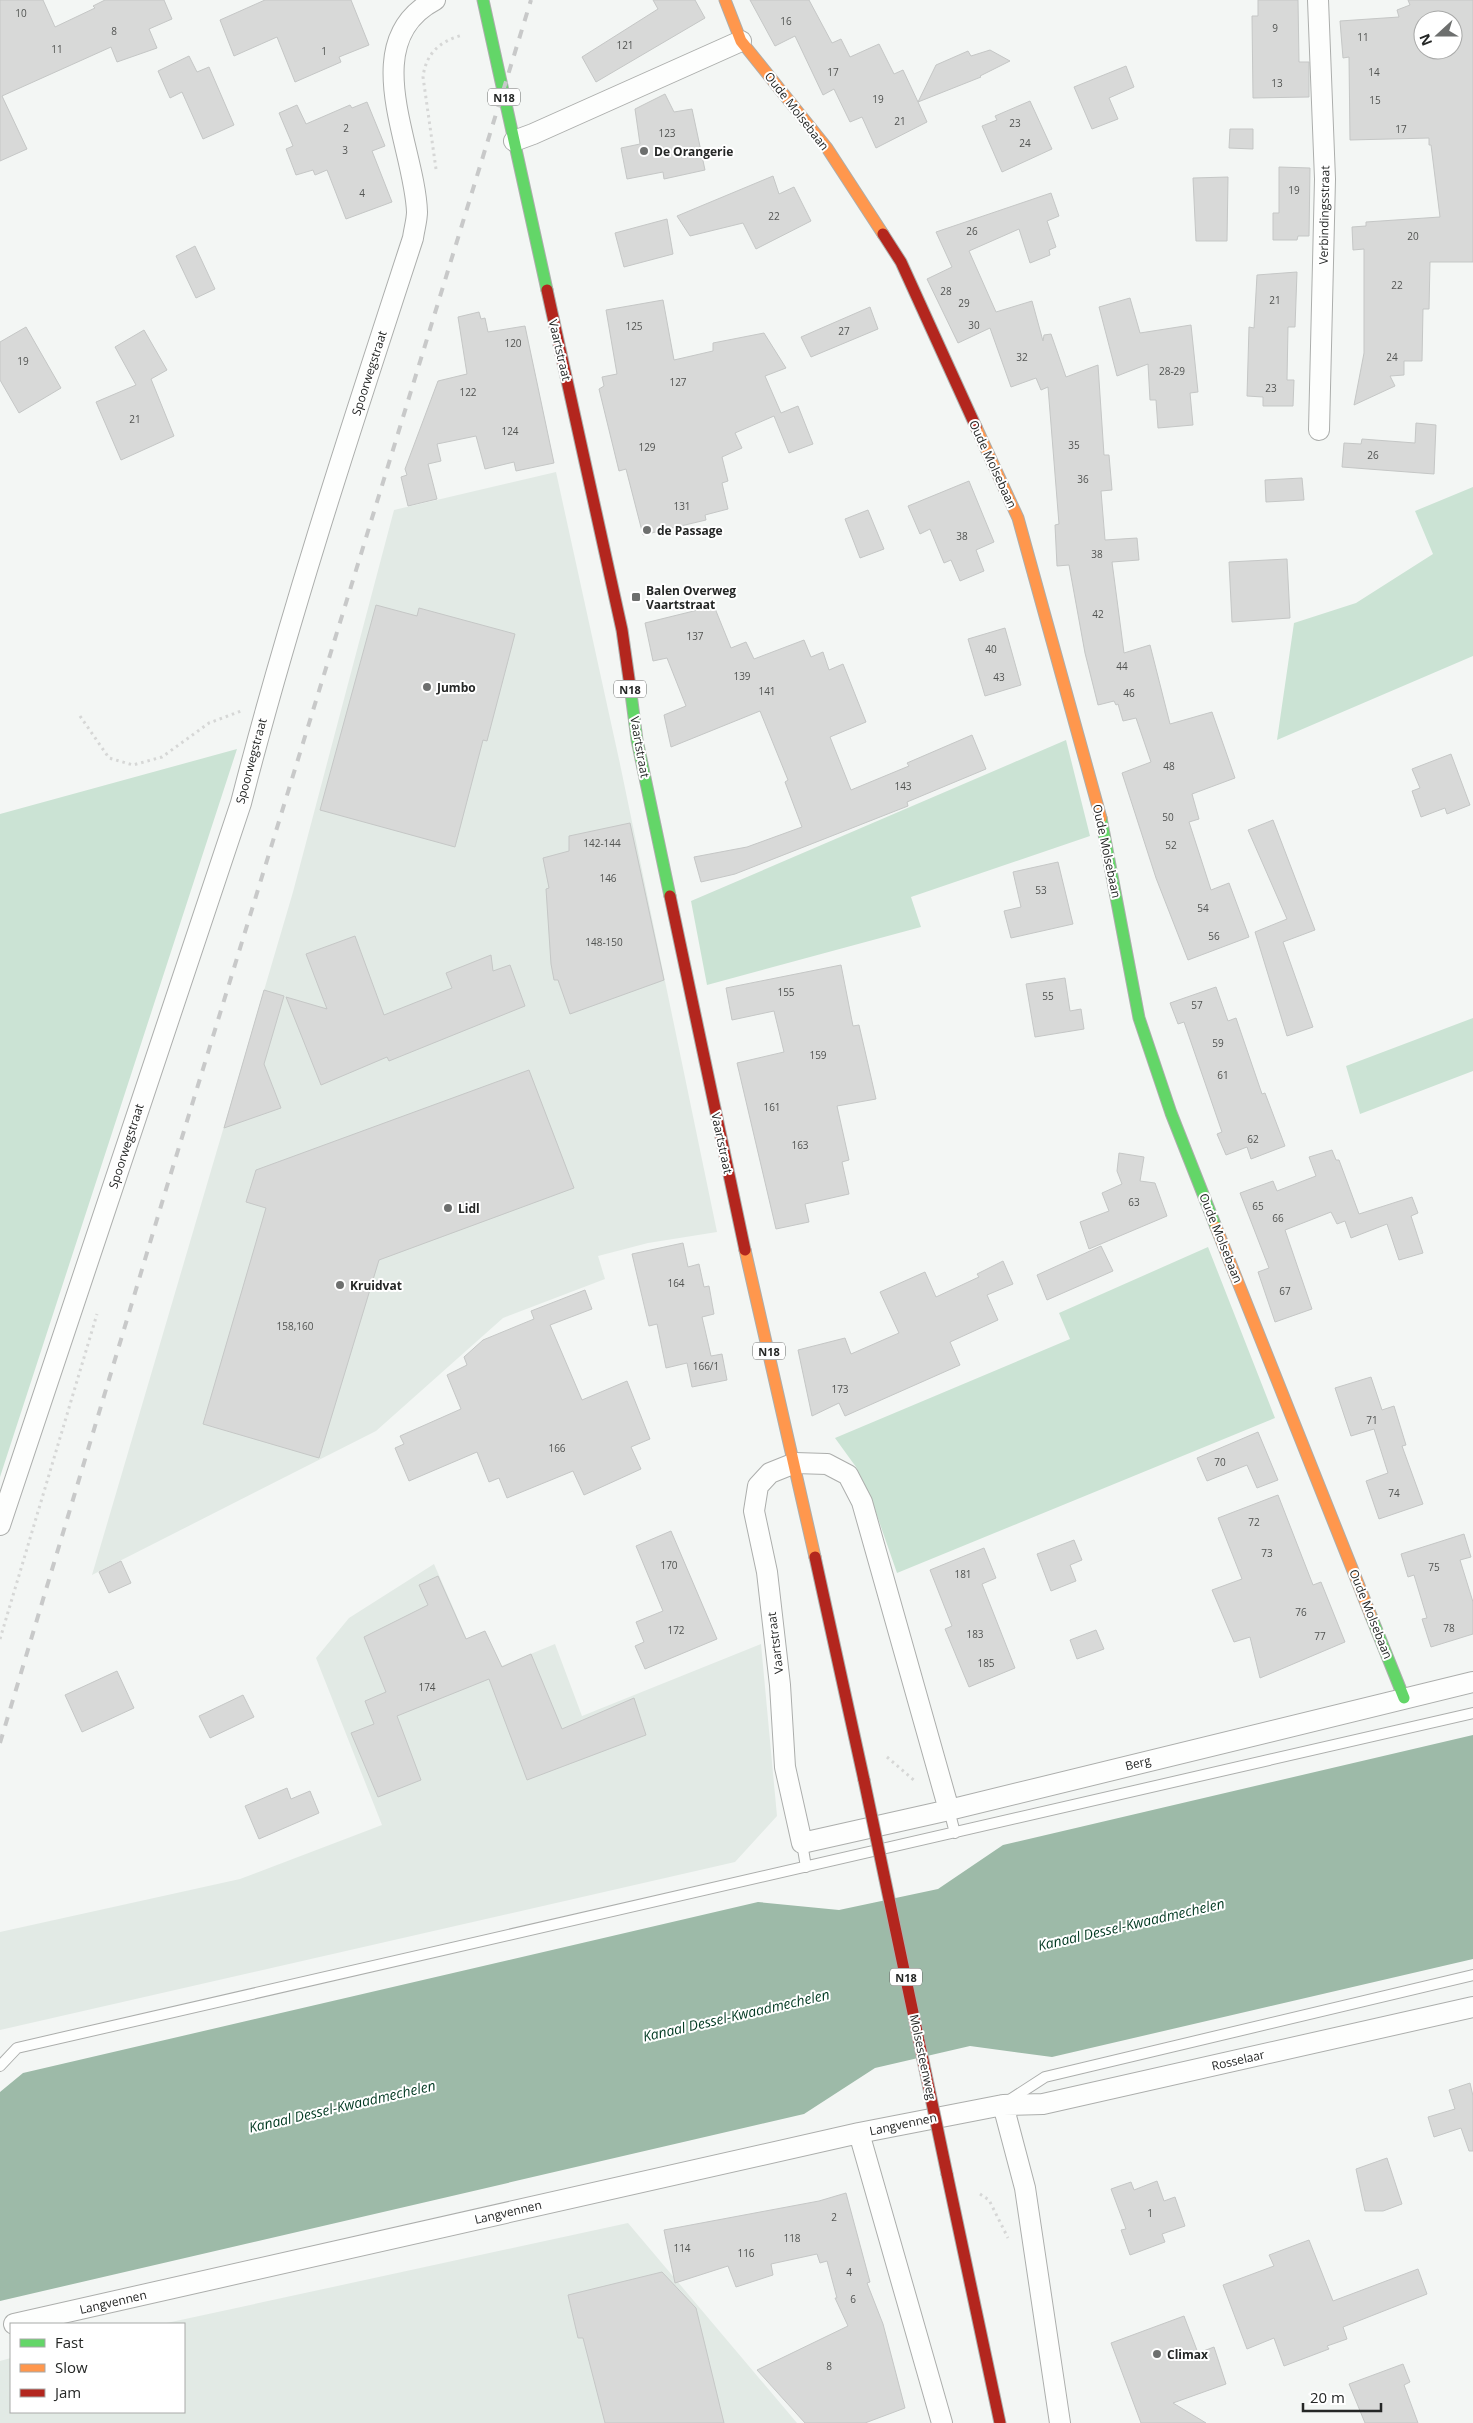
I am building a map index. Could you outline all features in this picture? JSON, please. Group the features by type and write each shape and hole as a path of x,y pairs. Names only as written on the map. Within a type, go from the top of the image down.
{"main road":[{"name":"Vaartstraat","path":"483,0 622,630 637,740 742,1238 795,1463 864,1780"},
{"name":"Oude Molsebaan","path":"725,0 741,41 826,148 900,262 1018,518 1060,673 1087,763 1107,842 1139,1018 1171,1113 1404,1698"},
{"name":"Molsesteenweg","path":"864,1780 1000,2423"}],"street":[{"name":"Spoorwegstraat","path":"0,1524 241,803 267,701 324,510 413,238 417,212 394,86 393,62 396,43 404,28 418,12 435,0"},
{"name":"Verbindingsstraat","path":"1318,0 1325,179 1319,430"},
{"path":"514,141 741,41"},
{"name":"Vaartstraat","path":"802,1843 785,1767 780,1685 767,1572 754,1511 758,1486 770,1474 795,1463 827,1464 848,1475 862,1502 950,1810"},
{"name":"Berg","path":"802,1843 950,1810 1473,1682"},
{"name":"Rosselaar","path":"1003,2104 1043,2104 1473,2007"},
{"path":"1003,2104 1025,2188 1060,2423"},
{"name":"Langvennen","path":"16,2323 859,2133 1003,2104"},
{"path":"859,2133 942,2423"}],"lane":[{"path":"0,2066 17,2048 1473,1714"},
{"path":"950,1810 956,1833"},
{"path":"802,1843 806,1867"},
{"path":"1003,2104 1044,2077 1473,1976"}],"path":[{"path":"436,171 423,77 424,67 439,45 455,37 489,29"},
{"path":"80,716 109,758 133,765 162,757 209,723 267,701"},
{"path":"882,1754 920,1785"},
{"path":"947,2174 989,2200 1010,2243"}],"shaded area":[{"path":"556,472 620,764 717,1232 648,1243 598,1256 605,1279 503,1318 376,1431 92,1575 293,892 394,510"},
{"path":"1473,487 1473,656 1277,740 1294,623 1356,603 1433,554 1415,511"},
{"path":"1066,740 1090,836 911,897 921,927 707,985 691,901"},
{"path":"237,749 0,1477 0,814"},
{"path":"1473,1018 1473,1071 1360,1114 1346,1066"},
{"path":"1208,1247 1275,1418 897,1573 872,1501 856,1467 835,1438 1070,1339 1059,1313"},
{"path":"434,1564 482,1674 555,1644 582,1716 761,1644 777,1816 735,1862 0,2030 0,1932 240,1879 382,1825 316,1658 349,1618"},
{"path":"628,2223 797,2423 0,2423 0,2361 10,2358 10,2413 185,2413 185,2323 167,2323"}],"water":[{"name":"Kanaal Dessel-Kwaadmechelen","path":"1473,1735 1473,1959 1052,2057 970,2046 875,2068 804,2114 0,2301 0,2092 23,2073 758,1902 839,1910 938,1889 1003,1845"}],"building":[{"path":"0,0 43,0 55,27 95,8 93,6 105,0 164,0 172,19 149,29 157,48 117,62 111,47 2,96 27,149 0,161"},
{"path":"265,0 351,0 369,45 339,57 341,62 295,82 277,37 234,56 220,20"},
{"path":"653,0 695,0 705,18 596,82 582,57 658,9"},
{"path":"750,0 809,0 832,43 841,39 850,57 879,44 894,74 903,70 927,122 876,148 862,117 850,122 834,89 823,95 795,36 775,46"},
{"path":"1258,0 1298,0 1299,62 1309,62 1309,97 1253,98 1252,16 1258,16"},
{"path":"1408,0 1473,0 1473,262 1430,262 1429,309 1423,309 1422,361 1404,361 1404,375 1390,376 1395,386 1354,405 1364,353 1364,249 1353,250 1352,227 1366,226 1366,222 1440,217 1429,138 1350,140 1349,57 1343,58 1340,21 1399,17 1397,10 1410,5"},
{"path":"990,50 1010,61 981,77 918,102 936,65 968,51 971,56"},
{"path":"189,56 197,72 209,67 234,125 203,139 182,92 170,98 158,71"},
{"path":"1126,66 1134,87 1109,98 1118,119 1092,129 1074,87"},
{"path":"665,94 674,112 692,109 705,170 664,179 663,172 627,179 621,148 640,144 635,109"},
{"path":"1030,101 1052,149 1002,172 982,126 997,120 995,116"},
{"path":"367,102 385,146 372,151 392,202 346,219 327,170 315,175 313,170 296,175 286,149 293,146 279,113 297,105 306,124 350,105 352,108"},
{"path":"1230,129 1253,129 1253,149 1229,148"},
{"path":"1279,167 1310,168 1309,236 1298,236 1297,240 1273,240 1273,213 1279,213"},
{"path":"773,176 779,194 794,187 811,221 756,249 743,223 690,236 677,216"},
{"path":"1228,177 1227,241 1196,241 1193,178"},
{"path":"1051,193 1059,216 1047,221 1056,247 1049,250 1050,255 1030,263 1019,229 969,251 996,312 1032,301 1043,341 1044,335 1051,334 1066,377 1098,365 1104,455 1109,455 1112,490 1101,491 1105,540 1137,538 1139,560 1112,562 1124,653 1150,645 1170,724 1212,712 1235,778 1192,794 1199,819 1189,822 1211,890 1229,883 1249,937 1188,960 1156,878 1122,773 1151,762 1136,718 1123,721 1118,704 1116,705 1114,701 1098,705 1085,653 1069,565 1057,566 1055,525 1059,524 1048,387 1041,390 1036,378 1011,387 990,328 958,343 927,279 952,267 936,232"},
{"path":"667,219 673,254 624,267 615,233"},
{"path":"195,246 215,289 196,298 176,256"},
{"path":"1297,272 1295,327 1288,327 1287,380 1294,380 1293,406 1263,406 1263,397 1247,396 1249,327 1254,328 1257,275"},
{"path":"1130,298 1140,333 1191,325 1198,392 1190,393 1193,425 1158,428 1156,400 1150,400 1148,364 1117,376 1099,307"},
{"path":"663,300 674,360 713,351 713,343 764,333 786,368 765,376 781,413 798,406 813,444 789,453 774,416 735,433 742,448 722,457 728,481 722,483 728,509 705,515 706,520 643,535 626,469 619,471 599,389 604,386 602,377 617,374 606,310"},
{"path":"870,307 878,329 811,357 801,337"},
{"path":"479,312 481,319 485,318 488,332 525,326 554,463 516,471 514,462 485,469 476,436 437,444 441,461 428,464 437,499 408,506 401,477 407,475 405,469 438,381 467,374 458,317"},
{"path":"26,327 61,388 19,413 0,380 0,342"},
{"path":"144,330 167,370 151,379 174,436 121,460 96,402 136,385 115,347"},
{"path":"1416,423 1436,425 1434,474 1342,467 1344,443 1361,444 1362,439 1415,443"},
{"path":"1302,478 1304,500 1266,502 1265,480"},
{"path":"969,481 994,542 976,550 984,571 960,581 951,560 944,563 930,529 920,534 908,506"},
{"path":"868,510 884,549 860,558 845,519"},
{"path":"1287,559 1290,618 1232,622 1229,562"},
{"name":"Jumbo","path":"376,605 417,616 419,608 515,634 487,741 483,740 455,847 320,810"},
{"path":"714,606 731,648 746,642 754,659 804,640 811,657 823,652 829,670 843,664 866,722 830,737 851,790 909,766 907,763 972,735 986,769 907,802 908,806 735,874 701,882 694,857 747,847 802,827 785,782 788,780 760,711 671,747 664,715 686,706 667,658 653,661 645,623"},
{"path":"1005,628 1021,685 985,696 968,639"},
{"path":"1451,754 1470,805 1447,814 1445,808 1421,817 1412,791 1420,788 1412,769"},
{"path":"1273,820 1315,930 1283,942 1313,1027 1287,1036 1255,932 1287,919 1248,830"},
{"path":"630,823 664,980 570,1014 558,980 554,980 551,964 546,889 549,888 543,858 569,851 569,836"},
{"path":"1058,862 1073,924 1011,938 1004,911 1021,907 1013,872"},
{"path":"355,936 384,1015 452,988 446,973 491,955 493,971 510,965 525,1006 389,1061 387,1057 321,1085 286,997 327,1009 306,954"},
{"path":"841,965 853,1026 859,1025 876,1099 837,1106 849,1160 842,1162 849,1194 805,1204 809,1222 776,1229 737,1063 784,1052 774,1011 732,1020 726,988"},
{"path":"1065,978 1070,1011 1081,1009 1084,1029 1035,1037 1026,984"},
{"path":"1216,987 1228,1021 1236,1018 1262,1094 1265,1093 1285,1146 1251,1159 1247,1147 1226,1155 1217,1134 1222,1132 1184,1022 1178,1024 1170,1003"},
{"path":"264,990 284,996 264,1064 281,1108 224,1128"},
{"path":"529,1070 574,1188 379,1260 319,1458 203,1424 266,1208 246,1202 256,1170"},
{"path":"1332,1150 1336,1160 1339,1160 1359,1214 1412,1197 1418,1213 1411,1216 1423,1253 1399,1260 1387,1224 1351,1238 1345,1221 1337,1224 1331,1212 1285,1230 1312,1309 1275,1322 1258,1272 1269,1268 1240,1193 1273,1181 1277,1191 1316,1176 1309,1157"},
{"path":"1119,1153 1144,1157 1140,1181 1155,1183 1167,1216 1089,1249 1080,1222 1109,1211 1102,1193 1122,1184 1117,1171"},
{"path":"683,1243 688,1267 699,1264 704,1287 709,1286 714,1314 702,1317 711,1356 722,1354 727,1380 692,1387 687,1363 666,1368 657,1324 649,1326 632,1254"},
{"path":"1101,1246 1113,1271 1047,1300 1037,1275"},
{"path":"1003,1261 1013,1284 987,1295 998,1320 950,1342 960,1365 845,1416 839,1403 812,1416 798,1350 845,1338 851,1354 899,1333 880,1292 925,1272 936,1297 979,1277 977,1274"},
{"path":"585,1290 592,1309 550,1325 582,1400 627,1381 650,1439 631,1447 641,1469 584,1495 573,1471 507,1498 499,1478 489,1482 477,1452 409,1481 395,1448 404,1444 400,1436 461,1409 447,1375 467,1365 464,1357 483,1340 534,1319 531,1311"},
{"path":"1371,1377 1382,1410 1394,1406 1406,1445 1402,1446 1423,1504 1379,1519 1366,1481 1388,1473 1374,1429 1351,1436 1335,1388"},
{"path":"1258,1432 1278,1480 1257,1488 1247,1465 1207,1481 1197,1458"},
{"path":"1278,1495 1313,1585 1321,1582 1345,1642 1260,1678 1250,1637 1234,1642 1212,1590 1242,1579 1218,1518"},
{"path":"671,1531 717,1639 645,1669 635,1646 644,1642 636,1622 663,1611 636,1546"},
{"path":"1464,1534 1471,1557 1460,1560 1473,1602 1473,1634 1431,1647 1422,1619 1427,1618 1414,1575 1408,1577 1401,1554"},
{"path":"1074,1540 1082,1560 1070,1565 1076,1581 1051,1591 1037,1554"},
{"path":"984,1548 996,1578 982,1584 1015,1668 969,1687 945,1629 952,1626 930,1570"},
{"path":"121,1561 131,1583 109,1593 99,1572"},
{"path":"438,1576 466,1639 485,1631 502,1667 531,1654 562,1729 634,1698 646,1735 527,1780 489,1679 397,1716 421,1780 378,1797 351,1733 374,1724 365,1701 386,1692 364,1637 428,1605 419,1585"},
{"path":"1096,1630 1104,1649 1077,1659 1070,1640"},
{"path":"117,1671 134,1708 82,1732 65,1695"},
{"path":"243,1695 254,1717 210,1738 199,1716"},
{"path":"287,1788 291,1799 310,1791 319,1813 259,1839 245,1806"},
{"path":"1470,2083 1473,2096 1473,2151 1469,2151 1461,2128 1434,2137 1428,2117 1455,2109 1449,2090"},
{"path":"1387,2158 1402,2204 1383,2211 1365,2211 1356,2169"},
{"path":"1157,2181 1164,2201 1175,2197 1185,2226 1162,2234 1165,2242 1130,2255 1121,2230 1126,2229 1111,2189 1131,2182 1134,2190"},
{"path":"846,2193 870,2282 867,2283 883,2324 905,2408 865,2423 805,2423 757,2370 848,2326 835,2298 837,2298 827,2261 820,2263 817,2254 771,2264 773,2275 736,2287 728,2266 675,2283 664,2230 819,2201"},
{"path":"1309,2240 1333,2301 1418,2269 1427,2294 1343,2327 1347,2339 1327,2346 1329,2349 1284,2366 1274,2338 1247,2349 1223,2285 1274,2266 1269,2255"},
{"path":"662,2272 696,2308 724,2423 605,2423 583,2338 578,2338 568,2295"},
{"path":"1184,2316 1198,2353 1214,2347 1226,2384 1173,2403 1206,2423 1141,2423 1111,2343"},
{"path":"1403,2364 1410,2382 1404,2385 1418,2423 1365,2423 1349,2384"}],"railway":[{"path":"0,1743 164,1196 531,0"}],"traffic: fast":[{"path":"483,0 547,290"},
{"path":"630,686 637,740 670,896"},
{"path":"1101,818 1139,1018 1171,1113 1216,1227"},
{"path":"1371,1616 1404,1698"}],"traffic: slow":[{"path":"725,0 741,41 827,148 883,234"},
{"path":"976,427 1018,518 1101,818"},
{"path":"1216,1227 1371,1616"},
{"path":"745,1250 815,1557"}],"traffic: jam":[{"path":"883,234 901,262 976,427"},
{"path":"547,290 622,630 630,686"},
{"path":"670,896 745,1250"},
{"path":"815,1557 864,1780"},
{"path":"864,1780 947,2174"},
{"path":"947,2174 1000,2423"}],"place":[{"name":"De Orangerie","path":"644,151"},
{"name":"de Passage","path":"647,530"},
{"name":"Balen Overweg Vaartstraat","path":"636,597"},
{"name":"Jumbo","path":"427,687"},
{"name":"Lidl","path":"448,1208"},
{"name":"Kruidvat","path":"340,1285"},
{"name":"Climax","path":"1157,2354"}]}
